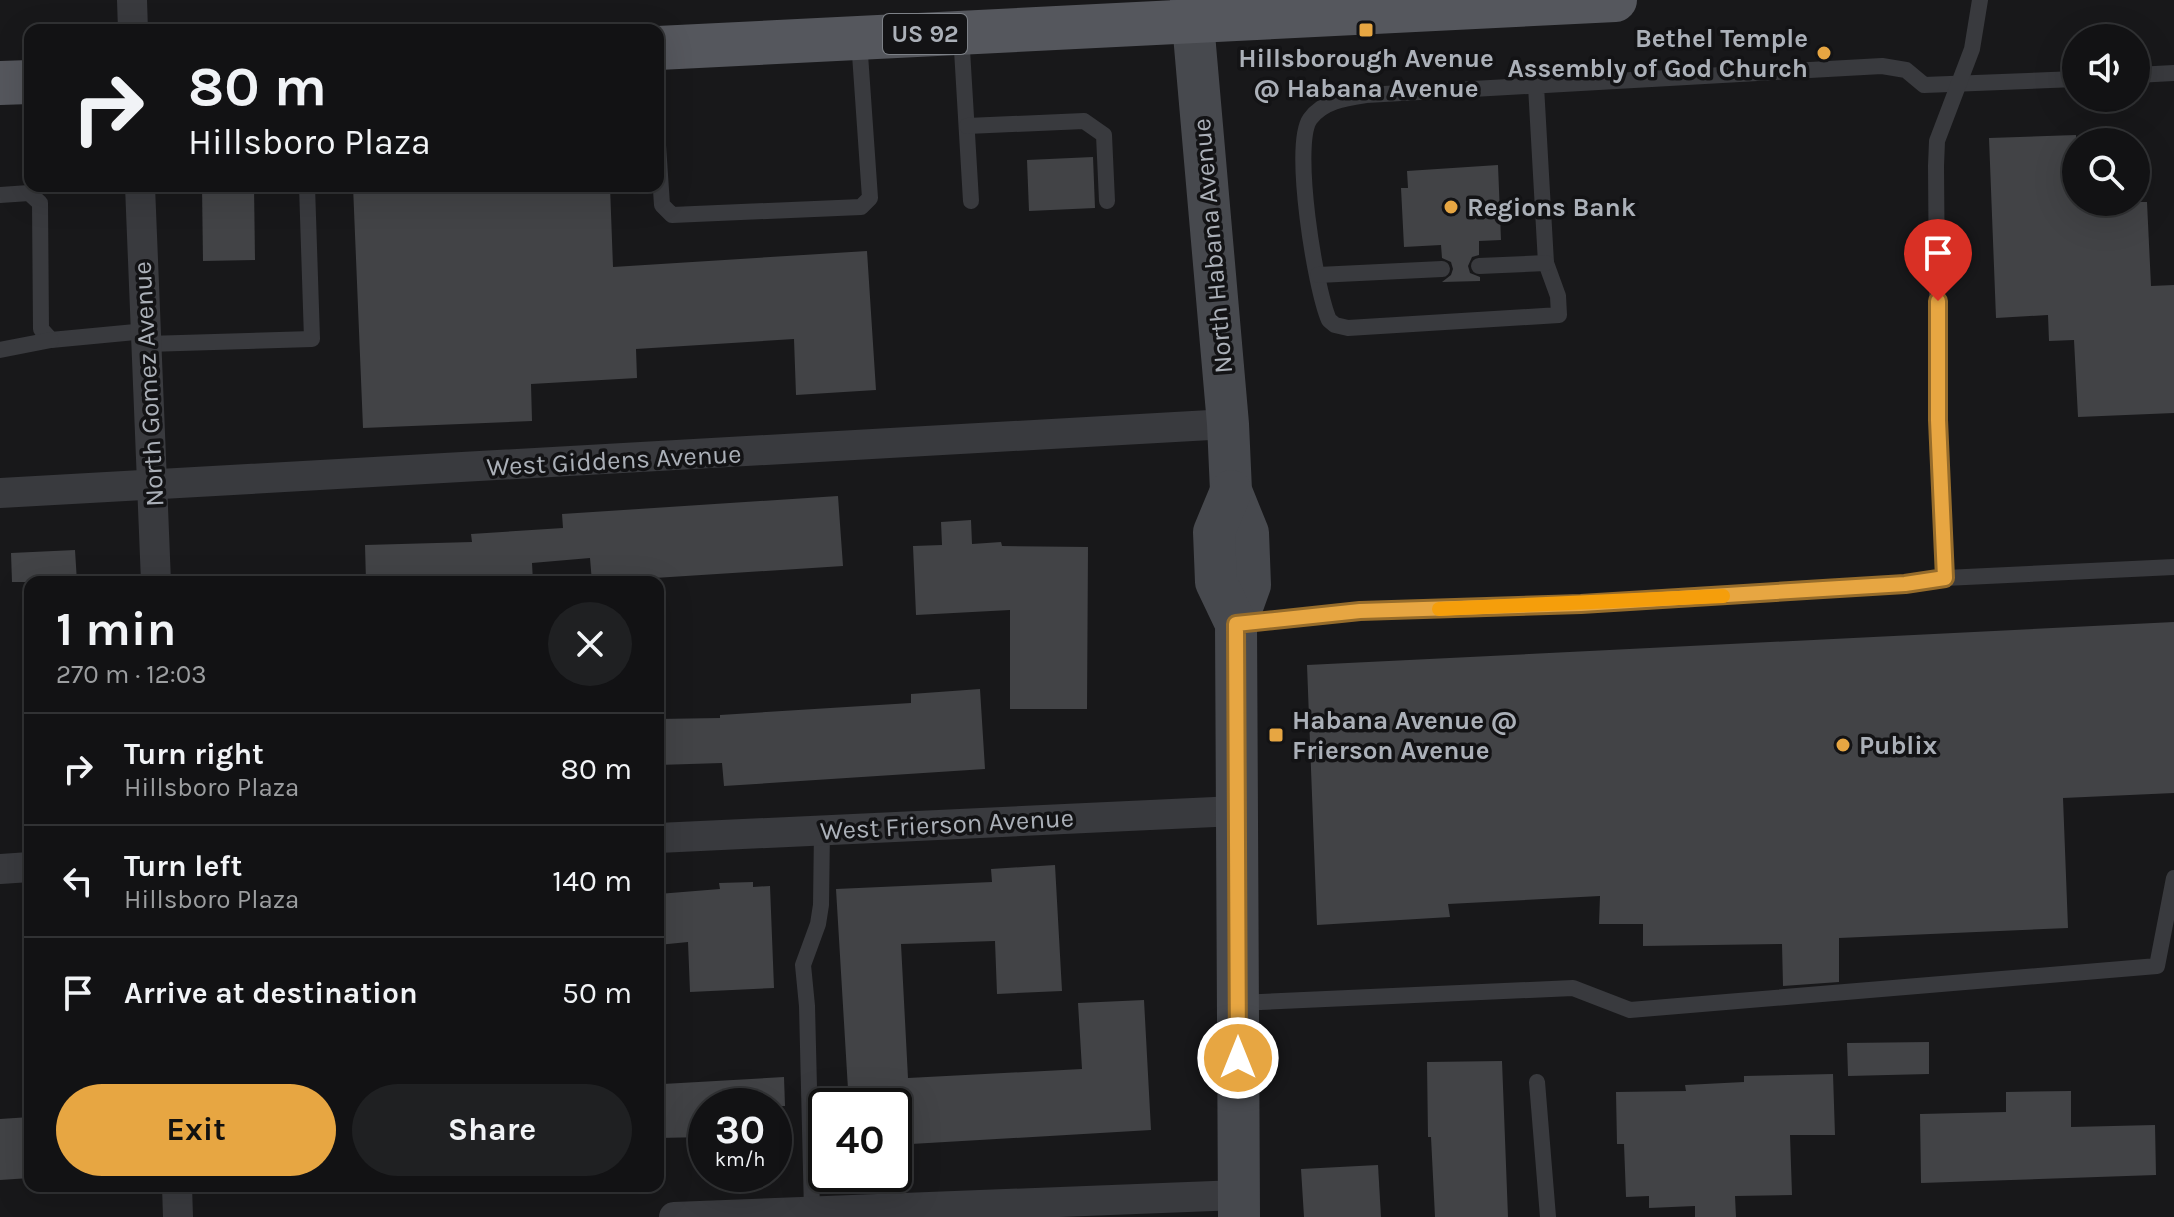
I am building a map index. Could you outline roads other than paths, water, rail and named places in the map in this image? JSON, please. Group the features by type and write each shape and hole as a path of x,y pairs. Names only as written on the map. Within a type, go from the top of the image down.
{"main road":[{"name":"US 92","path":"664,48 961,32 1191,10 1615,0"},
{"path":"0,83 24,82"}],"street":[{"path":"132,0 133,24"},
{"name":"North Habana Avenue","path":"1191,10 1228,424 1231,491 1214,532 1216,582 1236,624 1239,1206"},
{"name":"North Gomez Avenue","path":"140,192 156,576"},
{"name":"West Giddens Avenue","path":"0,493 1228,424"},
{"name":"West Frierson Avenue","path":"664,838 1236,811"},
{"path":"0,869 24,867"},
{"path":"177,1192 178,1217"},
{"path":"674,1217 812,1211 1239,1206"}],"lane":[{"path":"1945,578 1938,420 1938,279 1934,191 1937,141 1972,49 1980,0"},
{"path":"961,32 971,201"},
{"path":"661,192 662,205 672,215 861,207 870,198 859,37"},
{"path":"1536,86 1546,263 1558,296 1559,315 1348,328 1329,320 1307,206 1303,154 1305,127 1312,115 1326,104 1366,95 1882,66 1906,70 1924,85 2062,80"},
{"path":"2150,74 2174,73"},
{"path":"967,126 1084,121 1104,135 1107,201"},
{"path":"0,350 51,340 147,337 312,339 307,192"},
{"path":"0,195 29,193 40,203 41,329 51,340"},
{"path":"1479,266 1546,263"},
{"path":"1318,275 1442,269"},
{"path":"1236,624 1360,611 1581,604 1905,584 1945,578 2174,567"},
{"path":"812,1211 807,1006 803,965 818,924 821,905 822,830"},
{"path":"1238,1003 1573,988 1630,1010 2157,966 2174,878"},
{"path":"1537,1082 1548,1217"}],"place":[{"name":"Hillsborough Avenue @ Habana Avenue","path":"1366,30"},
{"name":"Bethel Temple Assembly of God Church","path":"1824,53"},
{"name":"Regions Bank","path":"1451,207"},
{"name":"Habana Avenue @ Frierson Avenue","path":"1276,735"},
{"name":"Publix","path":"1843,745"}]}
